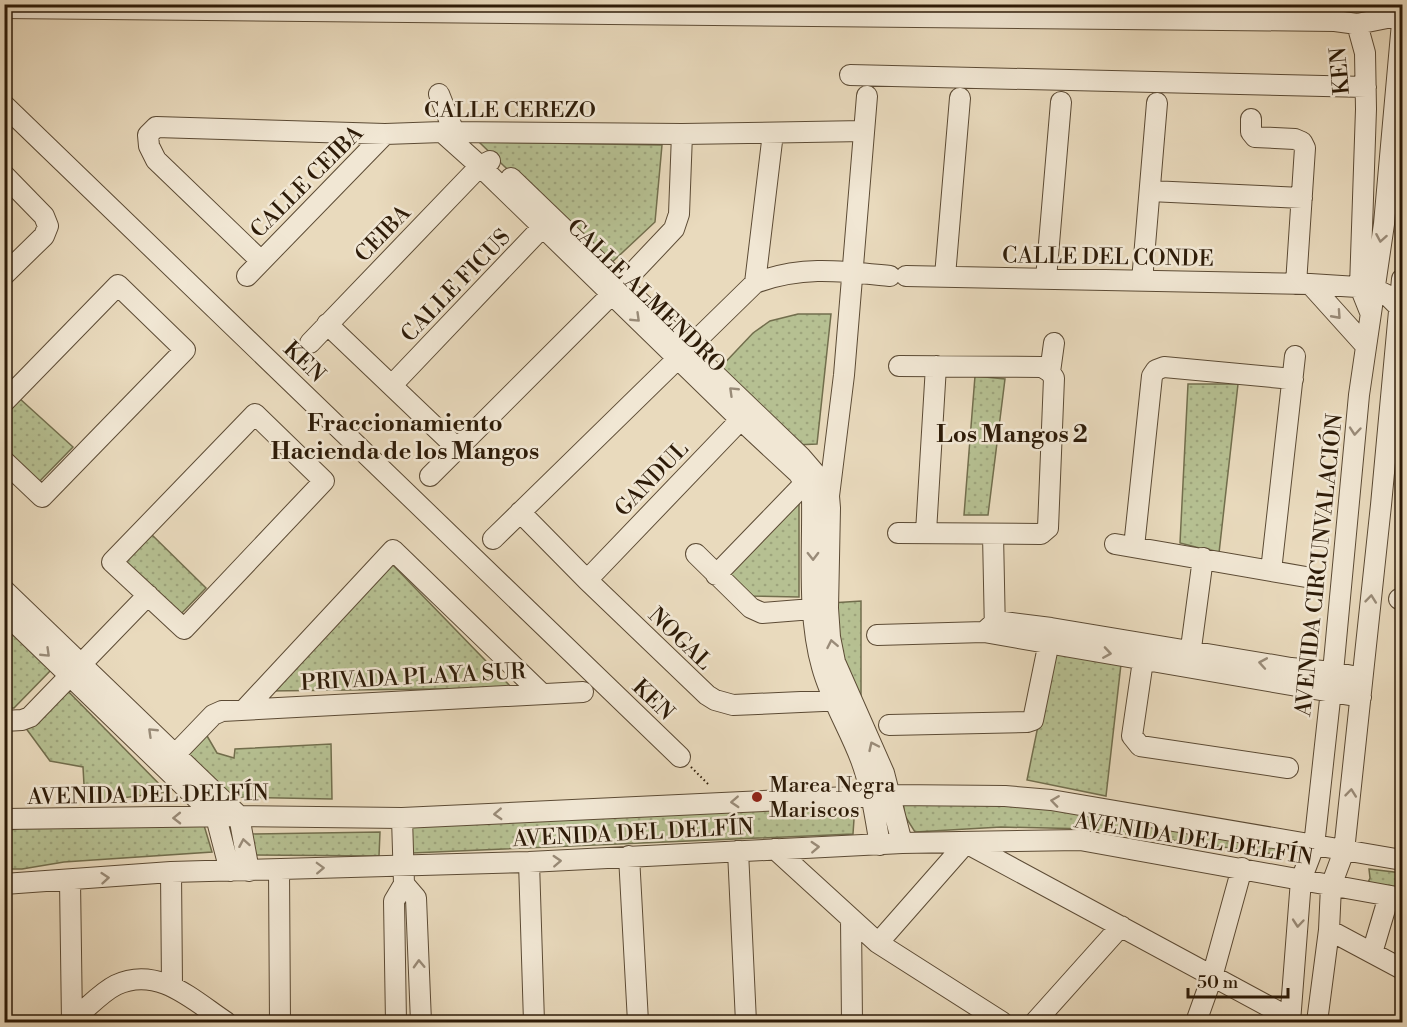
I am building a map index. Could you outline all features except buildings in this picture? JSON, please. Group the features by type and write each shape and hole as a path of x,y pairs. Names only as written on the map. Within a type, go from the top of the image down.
{"street":[{"name":"KEN","path":"4,8 1335,21 1357,24 1365,53 1366,288"},
{"path":"1357,24 1402,15"},
{"name":"AVENIDA CIRCUNVALACIÓN","path":"1290,1020 1301,879 1314,846 1333,672 1370,312 1366,288 1389,180 1402,23"},
{"path":"850,75 1366,87"},
{"name":"CALLE ALMENDRO","path":"439,94 453,132 746,414 815,492 820,479 801,457 746,414"},
{"path":"867,96 853,272 836,440 815,492 821,609 836,662 842,700 876,752 881,795 880,845"},
{"path":"945,276 960,98"},
{"path":"1046,279 1061,102"},
{"path":"1142,281 1157,103"},
{"name":"KEN","path":"4,105 680,757"},
{"path":"1251,119 1251,132 1255,137 1302,142 1305,148 1302,198 1303,284 1365,345"},
{"name":"CALLE CEREZO","path":"156,127 386,134 453,132 682,134 864,131"},
{"name":"CALLE CEIBA","path":"156,127 148,135 149,146 156,160 261,261"},
{"path":"493,539 755,283 773,133"},
{"name":"CALLE CEIBA","path":"247,276 386,134"},
{"path":"430,476 674,230 679,214 682,134"},
{"name":"CEIBA","path":"310,343 486,163"},
{"path":"4,175 44,216 48,226 44,236 4,275"},
{"path":"1150,191 1302,198"},
{"name":"CALLE FICUS","path":"392,385 548,223"},
{"name":"CALLE DEL CONDE","path":"755,283 778,274 807,271 898,276 1303,284"},
{"path":"1317,1023 1329,930 1331,886 1344,851 1402,279"},
{"path":"1303,284 1366,288 1387,295 1400,308"},
{"path":"4,402 118,285 186,350 42,497 7,468"},
{"path":"327,324 456,448"},
{"path":"1050,372 1054,343"},
{"path":"1271,571 1295,356"},
{"path":"898,533 1041,534 1048,528 1054,378 1042,367 899,366"},
{"path":"926,532 936,366"},
{"path":"1293,379 1164,368 1156,370 1152,376 1125,546 1306,577"},
{"path":"255,414 324,481 184,629 148,595 112,562 255,414"},
{"name":"GANDUL","path":"586,580 746,414"},
{"path":"801,457 811,456 836,440"},
{"path":"716,575 815,492"},
{"name":"NOGAL","path":"520,512 586,580 706,695 733,705 842,700"},
{"path":"992,629 993,534"},
{"name":"PRIVADA PLAYA SUR","path":"245,709 393,550 542,694"},
{"path":"696,554 751,608 762,613 821,609"},
{"path":"1189,658 1203,558"},
{"path":"4,590 75,670"},
{"path":"4,721 30,717 148,595"},
{"path":"4,612 75,670 169,760 239,816 239,871"},
{"path":"877,635 992,629 1050,636 1290,676 1330,692 1362,688"},
{"path":"889,725 1034,720 1050,636"},
{"path":"1144,652 1132,736 1140,746 1288,768"},
{"path":"1290,676 1333,672 1362,688"},
{"name":"PRIVADA PLAYA SUR","path":"169,760 213,714 222,711 583,692"},
{"path":"169,760 216,817 239,871"},
{"path":"881,795 902,843"},
{"name":"AVENIDA DEL DELFÍN","path":"4,819 239,816 402,818 881,795 1005,796 1051,800 1402,860"},
{"path":"396,1023 394,901 404,875 402,818"},
{"name":"AVENIDA DEL DELFÍN","path":"4,884 171,872 279,870 404,875 529,862 629,856 902,843 1080,840 1396,897"},
{"path":"878,943 966,843 1122,926 1290,1020"},
{"path":"775,849 878,943 1002,1023"},
{"path":"738,851 746,1023"},
{"path":"629,856 638,1023"},
{"path":"529,862 534,1023"},
{"path":"1196,1023 1212,976 1242,868"},
{"path":"279,870 280,1023"},
{"path":"171,872 172,986"},
{"path":"404,875 416,898 421,1023"},
{"path":"70,881 72,1021"},
{"path":"1372,953 1396,897"},
{"path":"851,919 852,1023"},
{"path":"1035,1023 1122,926"},
{"path":"1329,930 1402,969"},
{"path":"72,1021 116,985 134,979 156,980 172,986 226,1023"}],"path":[{"path":"680,757 727,802"}],"green space":[{"path":"479,142 662,145 655,222 608,266"},
{"path":"798,314 831,314 817,444 795,445 718,370 753,333 770,321"},
{"path":"975,376 1005,379 988,515 964,515"},
{"path":"1188,384 1238,384 1219,553 1180,543"},
{"path":"19,398 73,447 38,483 5,452 4,411"},
{"path":"799,498 799,597 749,596 726,573"},
{"path":"148,531 206,588 179,616 120,557"},
{"path":"389,561 512,688 269,691"},
{"path":"861,601 861,708 832,641 831,603"},
{"path":"4,626 51,670 14,708 5,708"},
{"path":"1053,652 1121,664 1106,796 1027,780"},
{"path":"63,686 167,792 85,803 83,767 50,761 25,727"},
{"path":"203,729 217,753 234,758 235,749 331,744 332,799 226,797 183,756"},
{"path":"903,802 1048,807 1289,847 1282,855 1091,829 1001,827 915,832 905,816"},
{"path":"851,804 854,819 853,834 412,853 410,823"},
{"path":"57,821 203,822 212,852 64,862 22,869 5,869 5,831"},
{"path":"380,832 379,856 248,855 246,834"},
{"path":"1369,869 1402,873 1402,891 1367,885 1370,878"}],"place":[{"name":"Marea Negra Mariscos","path":"757,797"}],"district":[{"name":"Los Mangos 2","path":"1012,434"},
{"name":"Fraccionamiento Hacienda de los Mangos","path":"405,437"}]}
